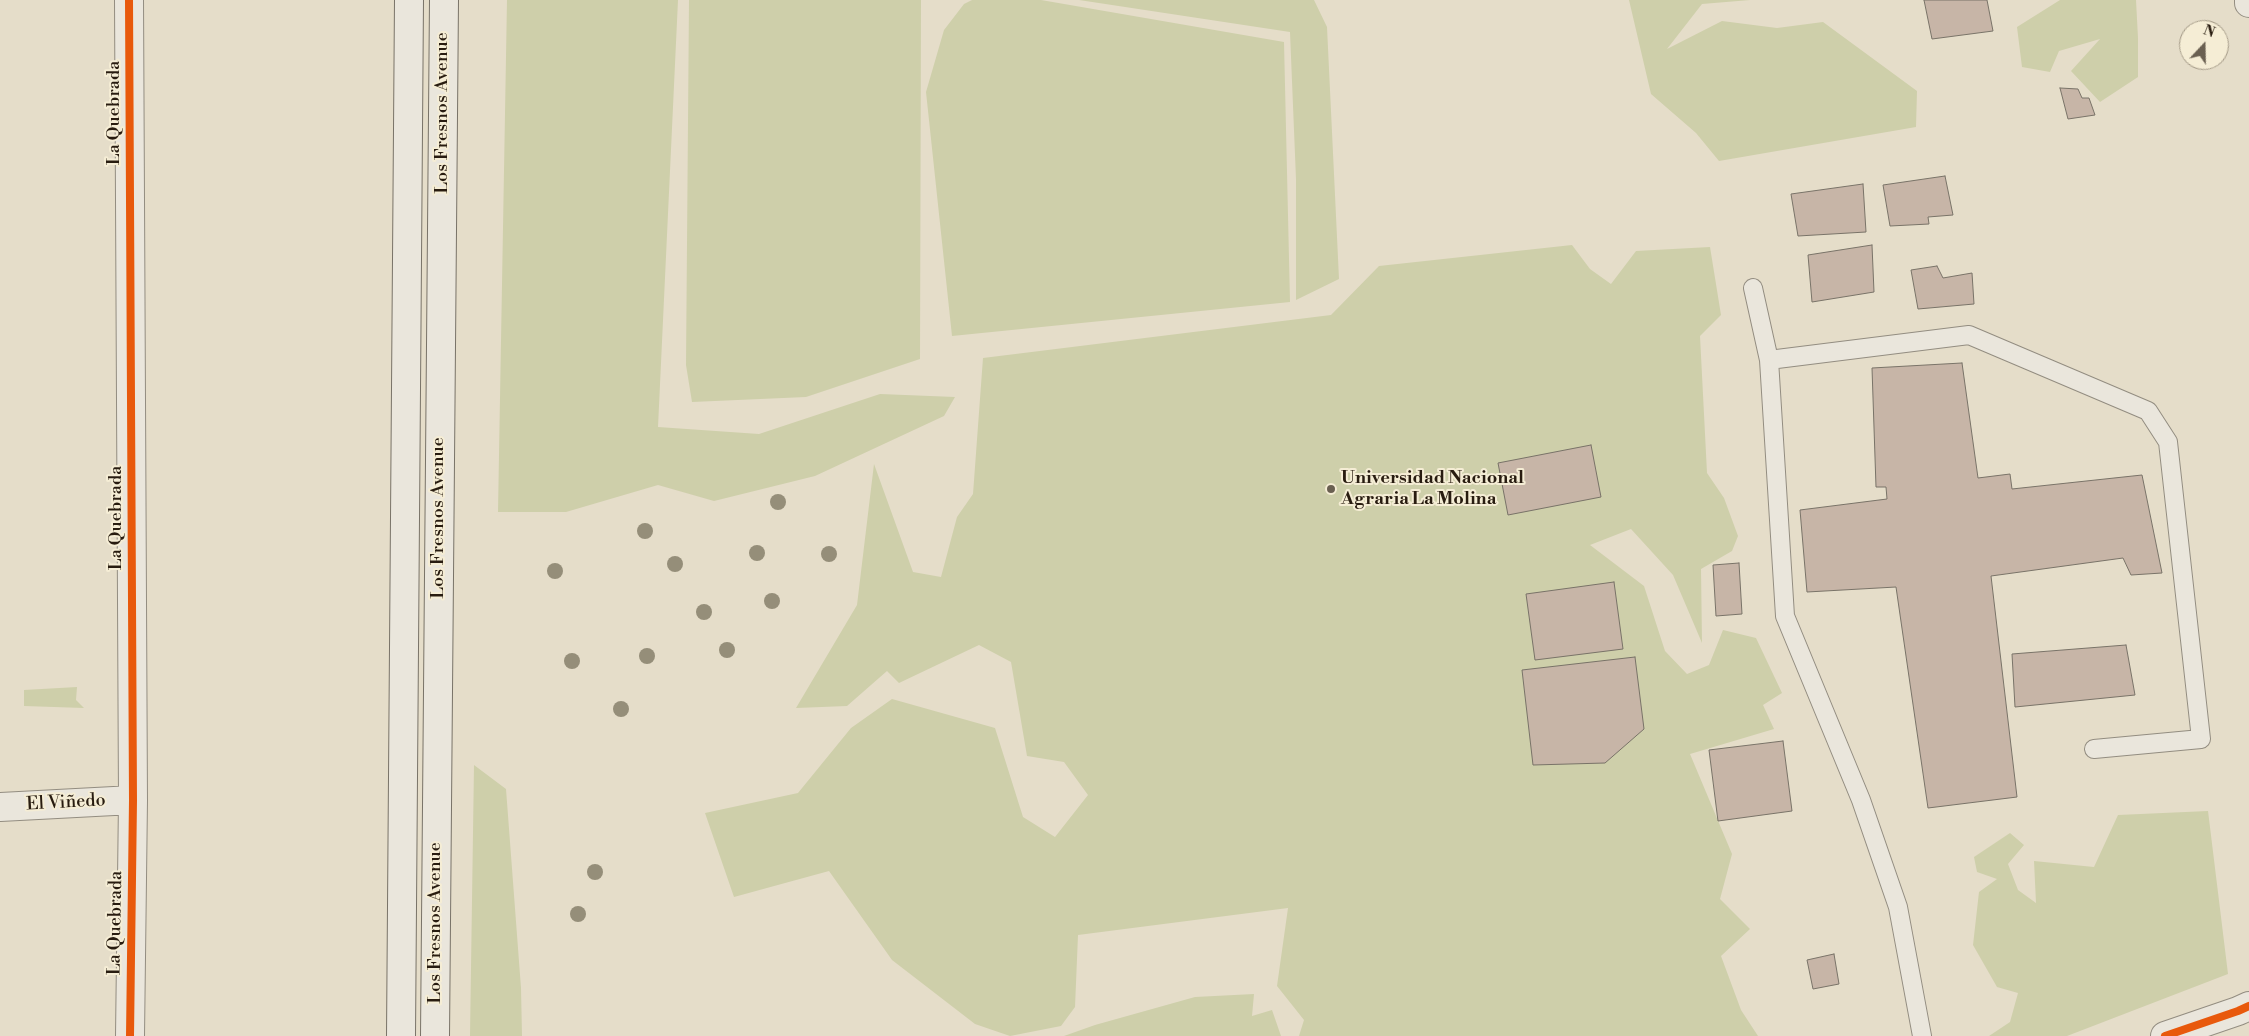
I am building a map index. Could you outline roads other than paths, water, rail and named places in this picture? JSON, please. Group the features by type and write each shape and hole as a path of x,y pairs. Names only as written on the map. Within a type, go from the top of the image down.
{"main road":[{"name":"La Quebrada","path":"129,0 133,800 130,1036"},
{"name":"Los Fresnos Avenue","path":"401,1036 409,0"},
{"name":"Los Fresnos Avenue","path":"435,1036 444,0"},
{"name":"El Viñedo","path":"0,807 133,800"},
{"path":"2165,1036 2249,1006"}],"lane":[{"path":"1753,288 1769,360 1785,616 1861,800 1898,907 1922,1036"},
{"path":"1769,360 1969,335 2148,411 2168,442 2201,739 2094,749"}],"place":[{"name":"Universidad Nacional Agraria La Molina","path":"1331,489"}]}
